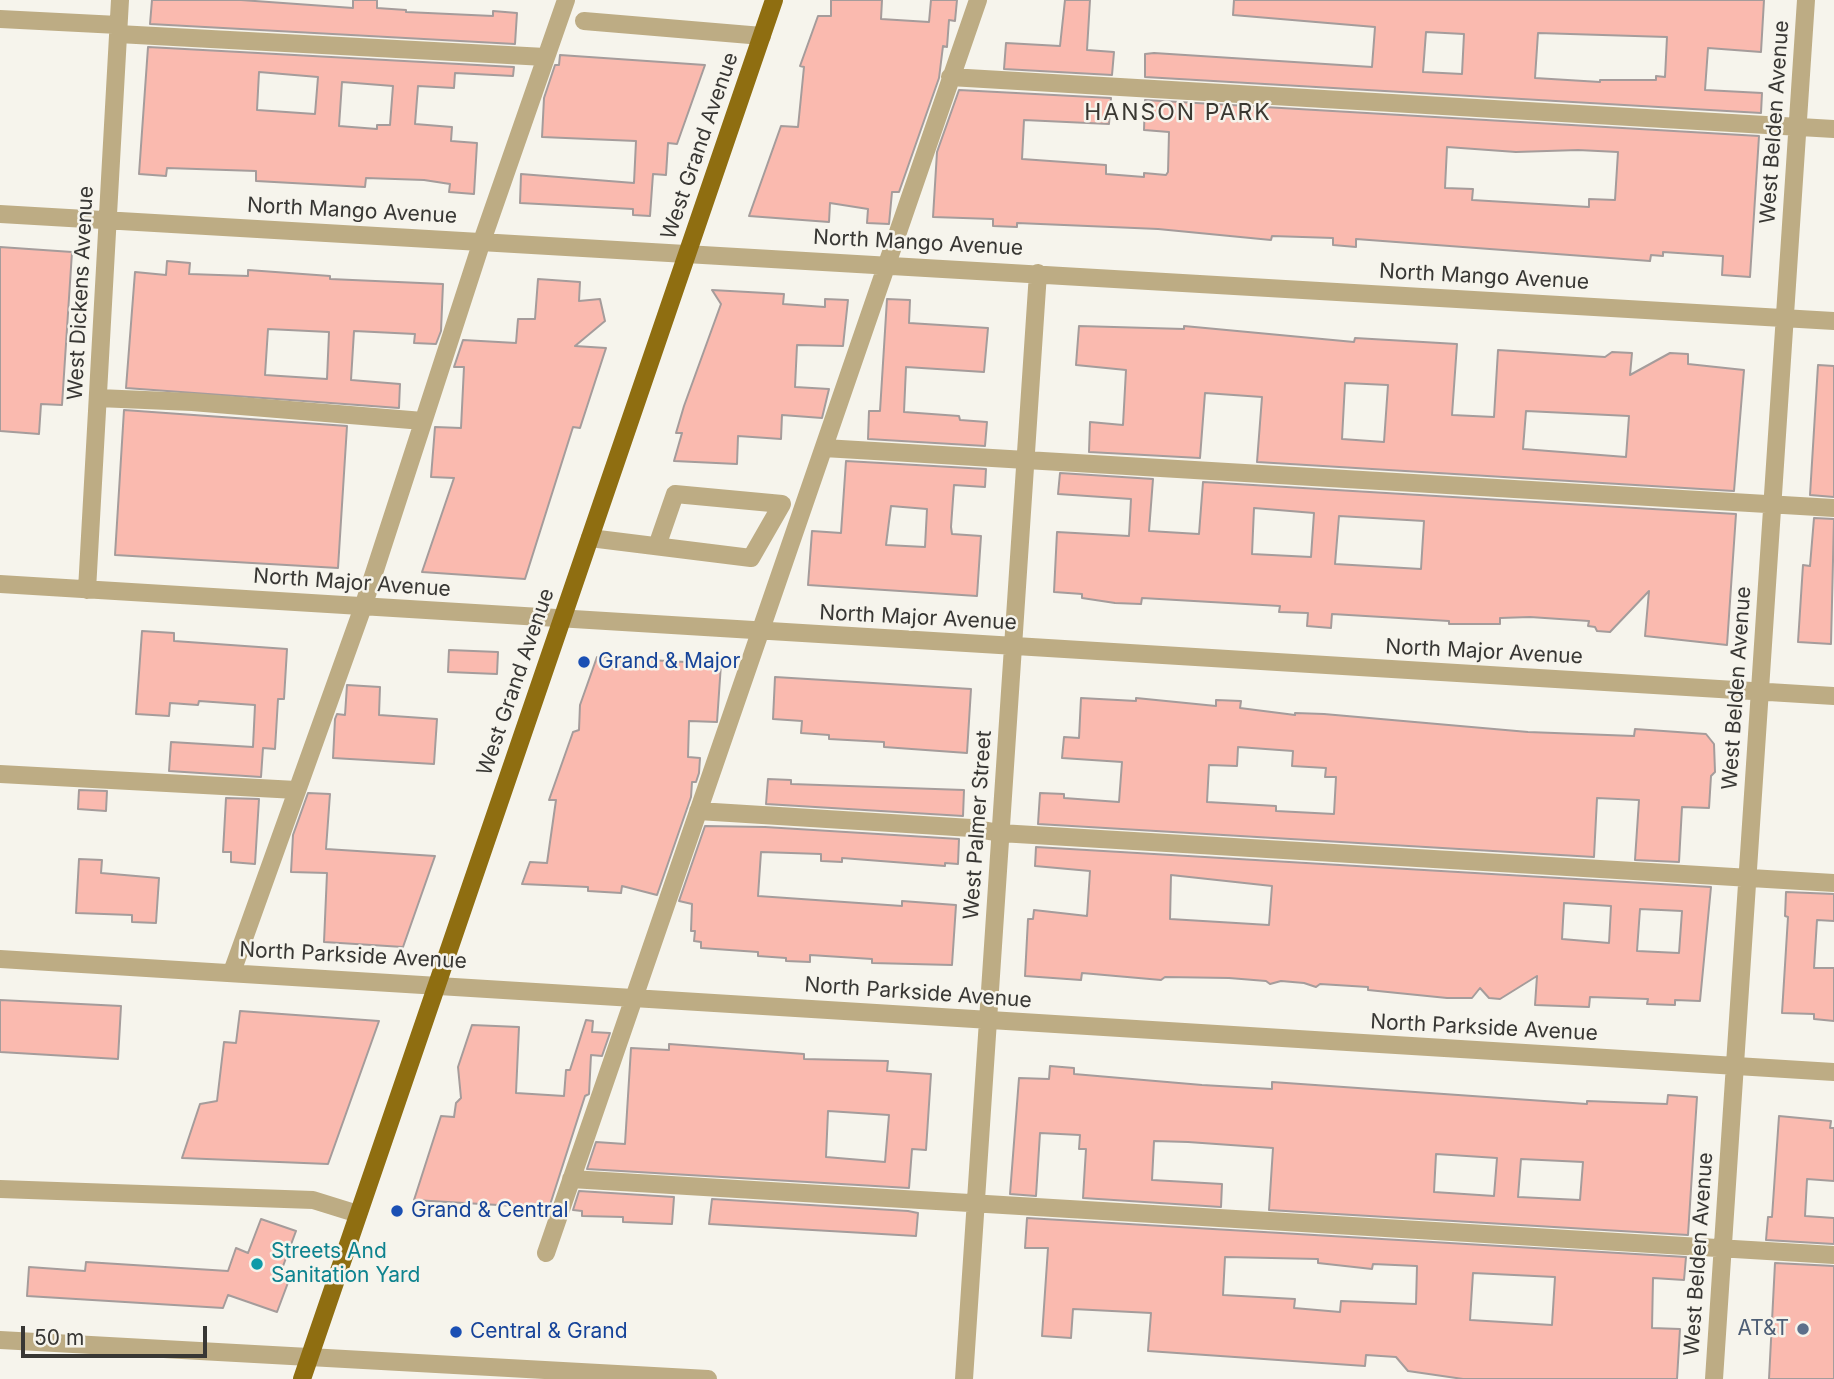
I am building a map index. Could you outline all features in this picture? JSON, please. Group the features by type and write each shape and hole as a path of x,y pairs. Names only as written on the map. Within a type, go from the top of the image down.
{"main road":[{"name":"West Grand Avenue","path":"302,1379 774,0"}],"street":[{"name":"West Dickens Avenue","path":"87,590 120,0"},
{"path":"232,972 363,607 482,241 565,0"},
{"path":"546,1253 978,0"},
{"name":"West Belden Avenue","path":"1714,1379 1806,0"},
{"path":"0,19 118,30 545,57"},
{"path":"584,21 762,36"},
{"path":"950,77 1834,129"},
{"name":"North Mango Avenue","path":"0,214 1834,321"},
{"name":"West Palmer Street","path":"964,1379 1038,273"},
{"path":"98,398 191,402 423,421"},
{"path":"824,448 1834,508"},
{"path":"590,538 751,558 782,504 675,494 657,546"},
{"name":"North Major Avenue","path":"0,584 1834,696"},
{"path":"0,774 296,790"},
{"path":"698,811 971,828 1000,833 1834,883"},
{"name":"North Parkside Avenue","path":"0,959 1834,1072"},
{"path":"571,1179 976,1206 1834,1255"},
{"path":"0,1189 313,1200 358,1214"},
{"path":"0,1340 708,1379"}],"building":[{"path":"152,0 241,0 353,8 353,0 377,0 377,8 406,12 493,16 493,11 517,13 515,44 150,24"},
{"path":"831,0 882,0 881,19 929,22 931,0 957,0 955,21 949,20 947,47 943,46 939,78 899,192 892,192 889,224 867,223 868,209 830,203 829,222 749,216 781,126 798,127 804,67 800,66 818,16 831,16"},
{"path":"1065,0 1090,0 1087,50 1114,52 1112,75 1004,69 1006,43 1060,46"},
{"path":"1234,0 1764,0 1761,52 1708,48 1705,90 1762,93 1761,113 1145,77 1145,54 1154,53 1372,67 1375,27 1233,15","holes":["1426,32 1464,34 1462,74 1423,72","1538,33 1667,37 1665,77 1656,76 1656,80 1600,82 1535,78"]},
{"path":"148,47 514,67 513,76 455,73 454,88 418,86 415,124 452,127 451,141 477,143 474,194 449,192 450,184 424,180 366,178 365,187 256,181 256,171 167,168 166,176 139,174","holes":["259,72 318,77 315,114 257,110","342,82 393,86 390,125 377,125 377,129 339,126"]},
{"path":"560,55 705,65 677,144 668,143 666,175 653,174 650,216 633,215 633,209 520,203 521,174 634,183 636,141 542,137 544,98 555,65 559,65"},
{"path":"959,90 1111,98 1109,124 1024,120 1022,159 1106,165 1106,174 1144,177 1144,173 1166,175 1168,172 1169,132 1144,130 1145,100 1759,136 1750,277 1722,275 1723,256 1663,252 1663,256 1651,255 1650,261 1356,239 1356,247 1333,245 1333,238 1272,236 1271,240 1158,229 1017,223 1017,227 993,226 993,219 933,217 937,152","holes":["1447,147 1516,152 1618,152 1615,200 1589,199 1589,207 1472,200 1473,189 1445,188"]},
{"path":"0,247 72,252 62,405 41,404 39,434 0,431"},
{"path":"167,261 190,263 189,274 248,276 248,270 330,276 330,279 443,284 441,331 436,344 414,343 415,334 354,331 351,380 400,384 399,408 126,388 135,272 166,275","holes":["268,329 329,332 327,379 265,375"]},
{"path":"538,279 580,282 579,301 600,299 605,321 575,346 606,348 580,428 573,427 525,579 422,572 454,478 431,477 435,427 461,428 464,367 454,367 463,340 516,343 518,319 535,319"},
{"path":"712,290 784,294 783,304 825,307 825,299 848,300 843,346 797,345 795,387 829,389 822,418 782,415 781,439 738,436 737,464 674,461 682,433 676,433 684,406 721,304"},
{"path":"887,299 910,300 909,323 988,328 984,372 906,367 904,412 959,416 960,420 987,422 985,446 868,439 869,411 880,411"},
{"path":"1079,326 1184,329 1184,326 1354,342 1355,338 1457,344 1452,415 1494,417 1498,350 1605,357 1612,352 1632,353 1630,375 1670,353 1688,354 1688,364 1744,370 1734,491 1257,462 1262,397 1205,393 1200,458 1089,452 1090,422 1123,425 1126,370 1076,365","holes":["1345,383 1388,385 1384,442 1342,439","1526,411 1629,416 1626,457 1523,449"]},
{"path":"1818,365 1834,366 1834,497 1810,495"},
{"path":"124,410 347,426 338,568 115,555"},
{"path":"846,461 986,469 985,487 954,485 951,527 952,534 981,536 977,596 808,585 812,531 841,533","holes":["891,506 927,509 925,547 886,545"]},
{"path":"1060,473 1153,479 1149,531 1199,534 1203,482 1736,514 1727,645 1645,636 1649,591 1610,632 1597,631 1595,627 1588,626 1589,621 1530,617 1500,618 1500,624 1449,624 1449,621 1332,614 1331,628 1307,626 1308,613 1279,612 1280,606 1142,598 1141,604 1115,603 1082,598 1082,594 1054,592 1057,532 1129,536 1131,499 1058,494","holes":["1254,508 1314,513 1311,557 1252,554","1339,516 1424,521 1421,569 1335,564"]},
{"path":"1814,518 1834,519 1831,644 1798,642 1803,565 1810,566"},
{"path":"142,631 174,633 174,641 287,649 284,699 278,699 275,749 263,748 261,777 169,771 171,742 253,747 255,705 199,701 198,705 170,703 169,716 136,714"},
{"path":"449,650 498,652 497,674 448,672"},
{"path":"597,657 721,664 717,722 689,721 688,757 700,758 699,773 696,782 692,782 691,797 657,895 622,886 621,893 588,891 588,887 522,884 530,862 547,863 556,800 549,800 573,732 579,730 580,705"},
{"path":"775,677 971,689 967,753 884,747 884,742 829,739 829,735 801,733 802,721 773,719"},
{"path":"347,685 380,687 379,715 437,719 434,764 333,758 335,719 337,714 345,715"},
{"path":"1081,698 1136,701 1136,698 1216,706 1216,700 1241,701 1240,708 1295,715 1324,714 1528,732 1634,736 1635,729 1706,734 1714,744 1715,772 1711,776 1709,808 1682,807 1679,862 1635,860 1639,800 1597,798 1594,857 1038,824 1040,793 1064,794 1064,798 1119,802 1122,762 1062,758 1064,737 1079,738","holes":["1238,747 1293,751 1292,766 1326,768 1325,777 1336,777 1334,814 1276,811 1276,806 1207,802 1209,765 1237,766"]},
{"path":"768,779 791,780 791,784 964,790 963,816 766,804"},
{"path":"79,790 107,791 106,811 78,809"},
{"path":"308,793 330,794 326,849 435,856 403,947 324,942 327,873 291,872 293,835"},
{"path":"226,798 259,799 255,864 231,862 231,852 223,852"},
{"path":"705,826 959,839 958,864 945,863 945,866 842,858 842,862 821,861 821,854 761,852 758,896 902,906 902,901 956,905 952,965 872,963 872,959 810,955 810,962 786,961 786,958 758,956 758,952 701,948 701,942 694,941 695,931 691,931 692,904 679,901"},
{"path":"1036,847 1711,887 1700,1001 1675,1000 1675,1005 1647,1004 1648,999 1590,997 1589,1007 1535,1005 1537,976 1500,999 1489,998 1480,988 1472,998 1447,998 1368,990 1368,987 1320,984 1316,987 1304,983 1281,981 1270,984 1266,981 1229,978 1165,977 1161,980 1082,973 1081,980 1025,976 1028,919 1033,919 1034,910 1087,916 1090,871 1035,866","holes":["1171,875 1272,886 1269,925 1170,919","1564,903 1611,906 1609,943 1562,939","1640,909 1682,911 1679,953 1637,951"]},
{"path":"79,859 102,860 101,873 159,878 156,923 132,922 132,915 76,913"},
{"path":"1786,892 1834,894 1834,921 1817,920 1814,968 1834,968 1834,1021 1814,1019 1814,1014 1782,1013 1788,917 1785,916"},
{"path":"0,1000 121,1006 118,1059 0,1052"},
{"path":"240,1011 379,1021 328,1164 182,1158 200,1104 217,1101 224,1042 236,1043"},
{"path":"586,1020 593,1021 592,1032 610,1033 602,1056 591,1055 589,1094 585,1096 549,1208 414,1200 441,1116 454,1117 456,1103 461,1098 458,1067 472,1025 519,1027 516,1093 564,1096 566,1070 570,1070"},
{"path":"669,1044 804,1054 804,1059 888,1061 887,1071 931,1074 926,1150 912,1149 909,1188 587,1169 596,1142 625,1144 631,1048 669,1050","holes":["828,1111 889,1115 885,1162 826,1157"]},
{"path":"1050,1066 1074,1068 1074,1074 1272,1089 1272,1082 1587,1104 1587,1101 1667,1104 1668,1095 1697,1097 1688,1235 1269,1210 1273,1148 1188,1142 1154,1141 1152,1180 1222,1184 1221,1207 1083,1198 1086,1149 1079,1149 1080,1135 1040,1133 1036,1196 1010,1194 1019,1078 1049,1079","holes":["1436,1154 1497,1158 1494,1196 1434,1192","1521,1159 1583,1162 1580,1200 1518,1197"]},
{"path":"1779,1116 1831,1121 1830,1128 1834,1128 1834,1181 1807,1179 1805,1216 1834,1218 1834,1244 1766,1240 1768,1217 1772,1217"},
{"path":"579,1191 674,1197 672,1224 623,1222 623,1217 582,1216 582,1211 573,1210"},
{"path":"712,1199 908,1211 918,1213 916,1236 709,1224"},
{"path":"1027,1218 1686,1257 1684,1280 1653,1278 1652,1328 1680,1329 1677,1379 1463,1379 1408,1371 1396,1357 1366,1355 1365,1366 1148,1351 1151,1313 1073,1309 1071,1338 1042,1336 1048,1248 1025,1248","holes":["1225,1257 1318,1259 1318,1263 1372,1269 1373,1264 1417,1266 1416,1304 1341,1301 1340,1312 1294,1308 1295,1299 1223,1295","1473,1273 1555,1277 1552,1325 1470,1320"]},
{"name":"Streets And Sanitation Yard","path":"261,1219 296,1231 279,1277 289,1280 277,1312 228,1295 223,1308 27,1296 29,1267 85,1271 86,1262 228,1271 236,1248 248,1253"},
{"name":"AT&T","path":"1775,1263 1834,1266 1834,1379 1769,1379"}],"place":[{"name":"Grand & Major","path":"584,662"},
{"name":"Grand & Central","path":"397,1211"},
{"name":"Streets And Sanitation Yard","path":"257,1264"},
{"name":"AT&T","path":"1803,1329"},
{"name":"Central & Grand","path":"456,1332"}],"district":[{"name":"HANSON PARK","path":"1178,113"}]}
